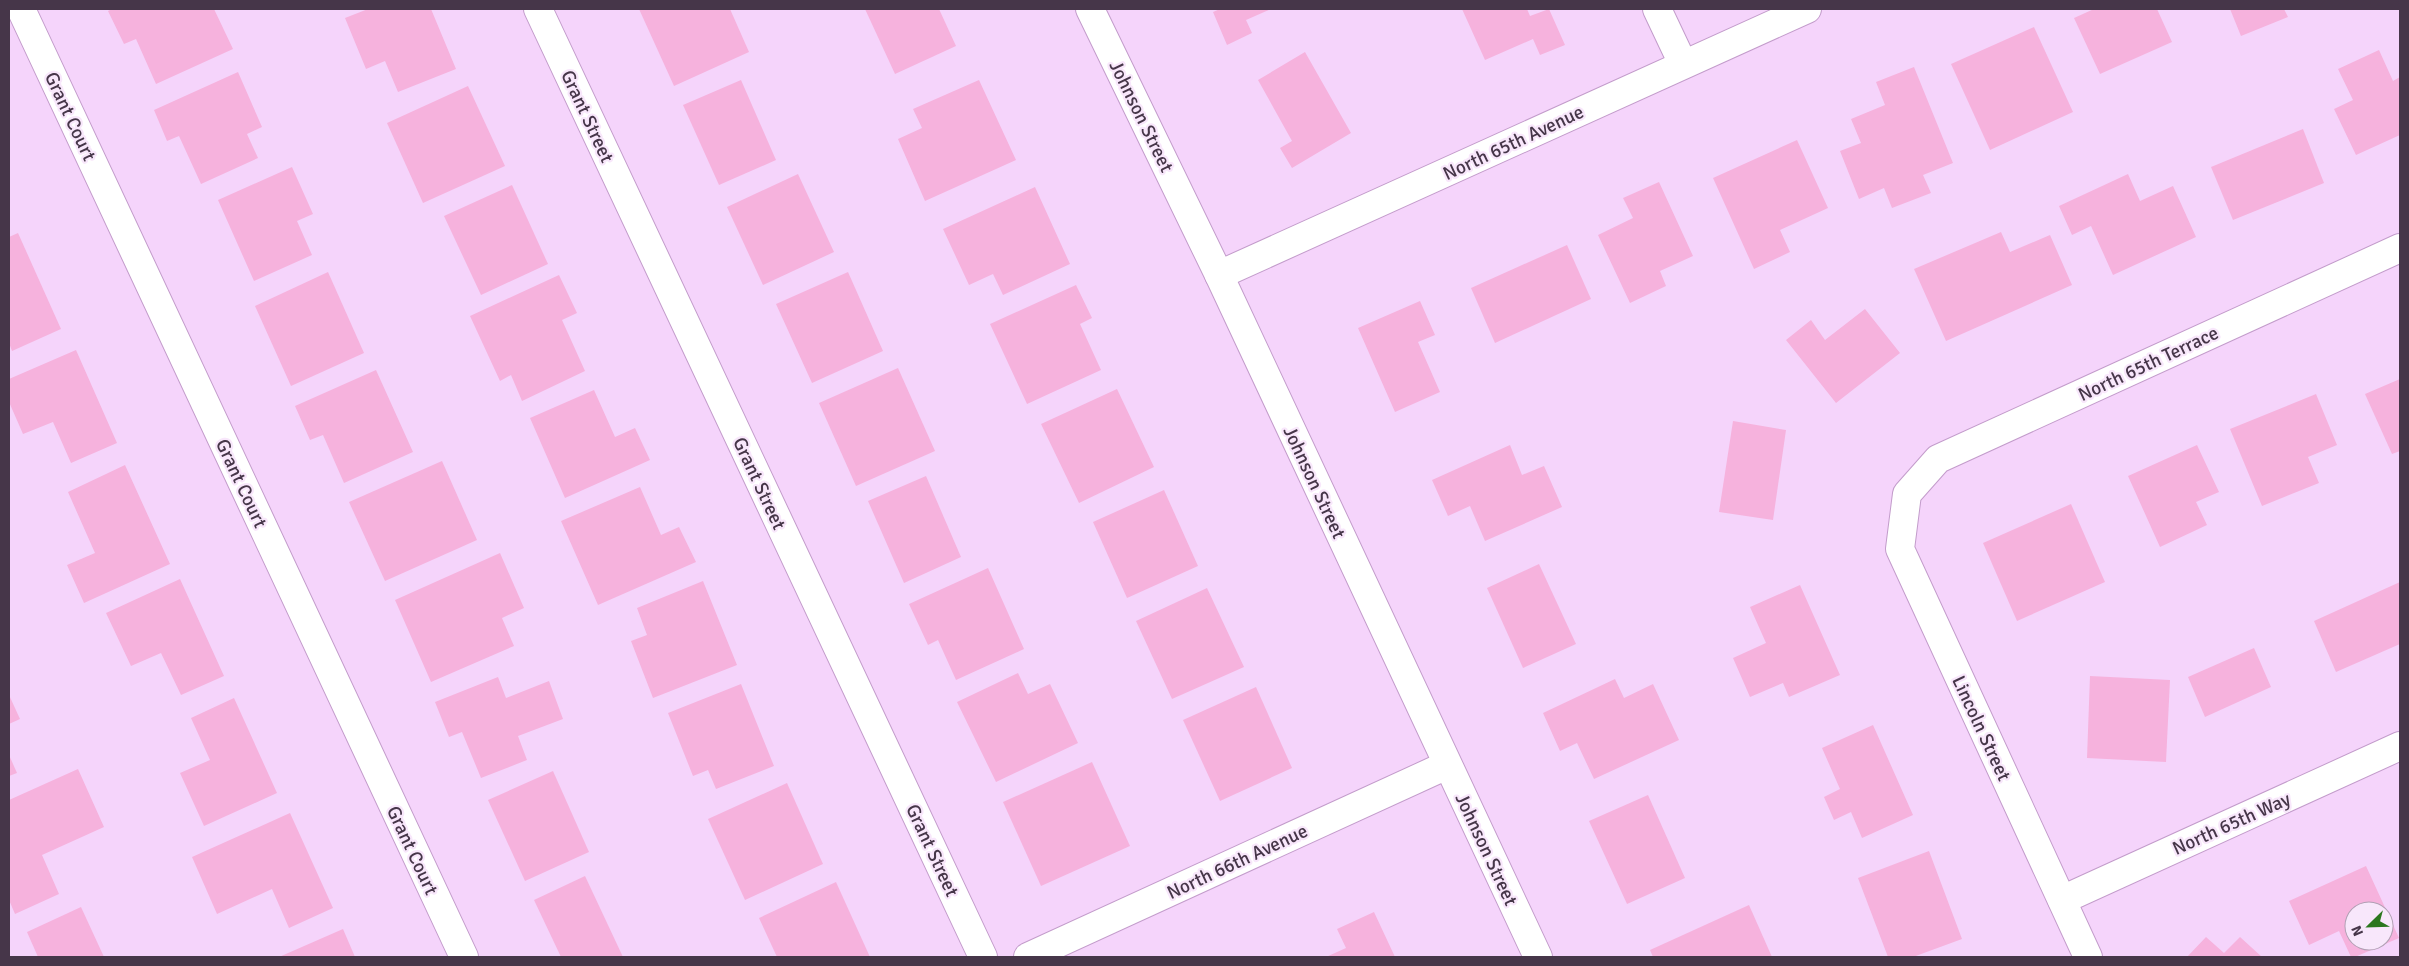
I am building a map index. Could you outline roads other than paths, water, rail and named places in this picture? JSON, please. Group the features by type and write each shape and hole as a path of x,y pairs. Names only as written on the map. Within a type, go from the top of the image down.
{"street":[{"name":"Grant Court","path":"20,9 464,957"},
{"name":"Grant Street","path":"538,9 983,957"},
{"name":"Johnson Street","path":"1090,9 1219,275 1538,957"},
{"path":"1657,9 1683,64"},
{"name":"North 65th Avenue","path":"1219,275 1807,9"},
{"name":"North 65th Terrace","path":"1906,494 1938,459 2400,248"},
{"name":"Lincoln Street","path":"1906,494 1900,549 2088,957"},
{"name":"North 65th Way","path":"2062,900 2400,746"},
{"name":"North 66th Avenue","path":"1028,957 1447,765"}]}
